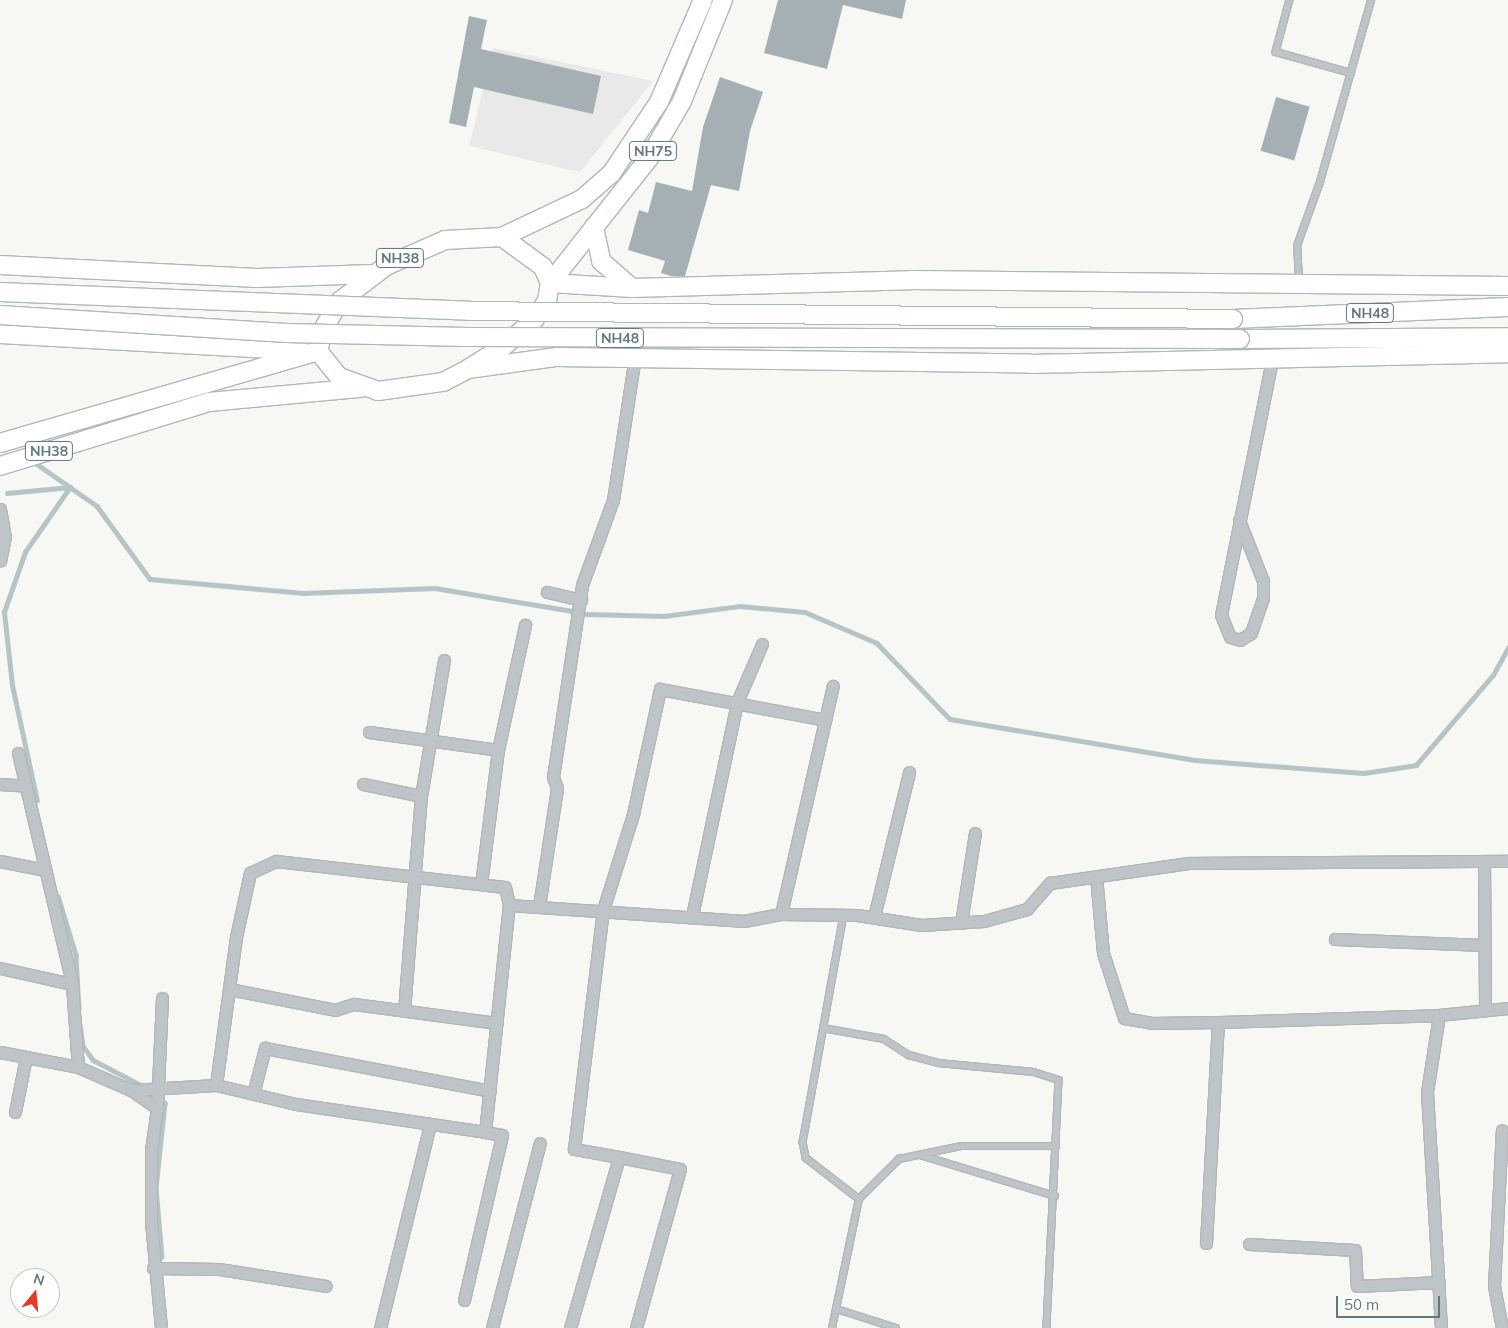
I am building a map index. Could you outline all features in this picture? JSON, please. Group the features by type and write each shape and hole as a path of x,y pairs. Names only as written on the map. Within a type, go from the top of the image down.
{"highway":[{"name":"NH75","path":"502,238 582,199 611,174 659,102 703,0"},
{"name":"NH75","path":"550,283 649,158 682,101 723,0"},
{"path":"594,227 601,261 632,288"},
{"name":"NH38","path":"318,351 340,301 373,274 445,240 502,238"},
{"path":"502,238 529,253 543,266 550,283 632,288 911,280 1508,286"},
{"path":"0,253 193,275"},
{"path":"0,265 193,275 373,274"},
{"name":"NH38","path":"0,466 209,402 361,388 402,390 443,382 468,369 534,320 547,301 550,283"},
{"name":"NH48","path":"0,292 470,311 1233,319 1508,307"},
{"name":"NH48","path":"0,315 286,333 467,337 1240,340 1508,337"},
{"path":"0,334 318,351"},
{"name":"NH38","path":"318,351 327,367 361,388"},
{"name":"NH38","path":"0,443 318,351"},
{"path":"468,369 557,357 635,356 1030,364 1508,353"}],"street":[{"path":"539,906 557,788 553,777 581,600 591,550 613,500 635,356"},
{"path":"1239,520 1263,581 1263,598 1251,633 1240,640 1230,638 1220,615 1239,520 1272,358"},
{"path":"0,509 5,536 0,561"},
{"path":"547,592 581,600"},
{"path":"481,884 498,750 525,625"},
{"path":"692,916 737,702 762,644"},
{"path":"404,1010 413,876 421,796 444,660"},
{"path":"781,914 833,686"},
{"path":"636,1328 680,1169 574,1149 603,910 633,814 660,689 825,720"},
{"path":"369,732 498,750"},
{"path":"18,753 72,984 78,1067"},
{"path":"874,917 909,772"},
{"path":"0,784 26,786"},
{"path":"363,784 421,796"},
{"path":"961,923 975,833"},
{"path":"0,861 45,870"},
{"path":"216,1085 229,989 250,873 276,861 505,887 508,905 486,1132"},
{"path":"1484,861 1485,1009"},
{"path":"508,905 744,921 781,914 874,917 921,924 961,923 1027,909 1050,883 1189,863 1508,861"},
{"path":"1096,876 1103,953 1124,1018 1152,1023 1218,1022 1439,1015 1508,1008"},
{"path":"1335,939 1484,945"},
{"path":"0,968 72,984"},
{"path":"229,989 336,1010 354,1004 497,1023"},
{"path":"161,1328 153,1268 151,1150 161,1087 156,1045 162,1026 162,998"},
{"path":"1439,1015 1427,1092 1442,1328"},
{"path":"1206,1243 1218,1022"},
{"path":"254,1094 265,1048 490,1092"},
{"path":"0,1052 78,1067 131,1090 157,1108"},
{"path":"15,1112 26,1057"},
{"path":"131,1090 216,1085 254,1094 430,1125 502,1135 464,1300"},
{"path":"380,1328 430,1125"},
{"path":"1502,1130 1494,1286 1502,1328"},
{"path":"492,1328 540,1143"},
{"path":"570,1328 619,1157"},
{"path":"1249,1244 1355,1250 1356,1286 1439,1282"},
{"path":"153,1268 219,1269 326,1286"}],"lane":[{"path":"1290,0 1276,52 1351,73"},
{"path":"1299,284 1297,246 1351,73 1371,0"},
{"path":"844,915 802,1142 806,1158 859,1199"},
{"path":"823,1028 884,1039 909,1054 938,1063 1034,1072 1059,1080 1055,1196 1047,1328"},
{"path":"832,1328 859,1199 899,1159 962,1146 1056,1146"},
{"path":"918,1155 1055,1196"},
{"path":"836,1309 896,1328"}],"shaded area":[{"path":"493,48 653,81 580,172 469,146"}],"building":[{"path":"778,0 906,0 902,19 843,5 827,69 764,53"},
{"path":"469,16 487,20 481,49 601,76 593,114 474,87 466,127 449,123"},
{"path":"720,77 763,92 750,131 739,191 711,185 685,276 671,276 661,273 665,261 628,250 639,210 648,213 656,182 692,191 703,127"},
{"path":"1276,97 1310,107 1294,160 1261,151"}],"waterway":[{"path":"34,462 97,506 150,579 303,593 435,588 572,611"},
{"path":"7,493 70,487"},
{"path":"37,801 12,685 4,612 25,552 70,487"},
{"path":"586,614 664,616 740,606 805,612 877,643 950,719 1195,760 1364,773 1416,765 1493,675 1508,648"},
{"path":"58,896 76,955 79,1009"},
{"path":"80,1024 83,1046 93,1060 141,1085"},
{"path":"159,1098 165,1103 156,1188 162,1257"}]}
